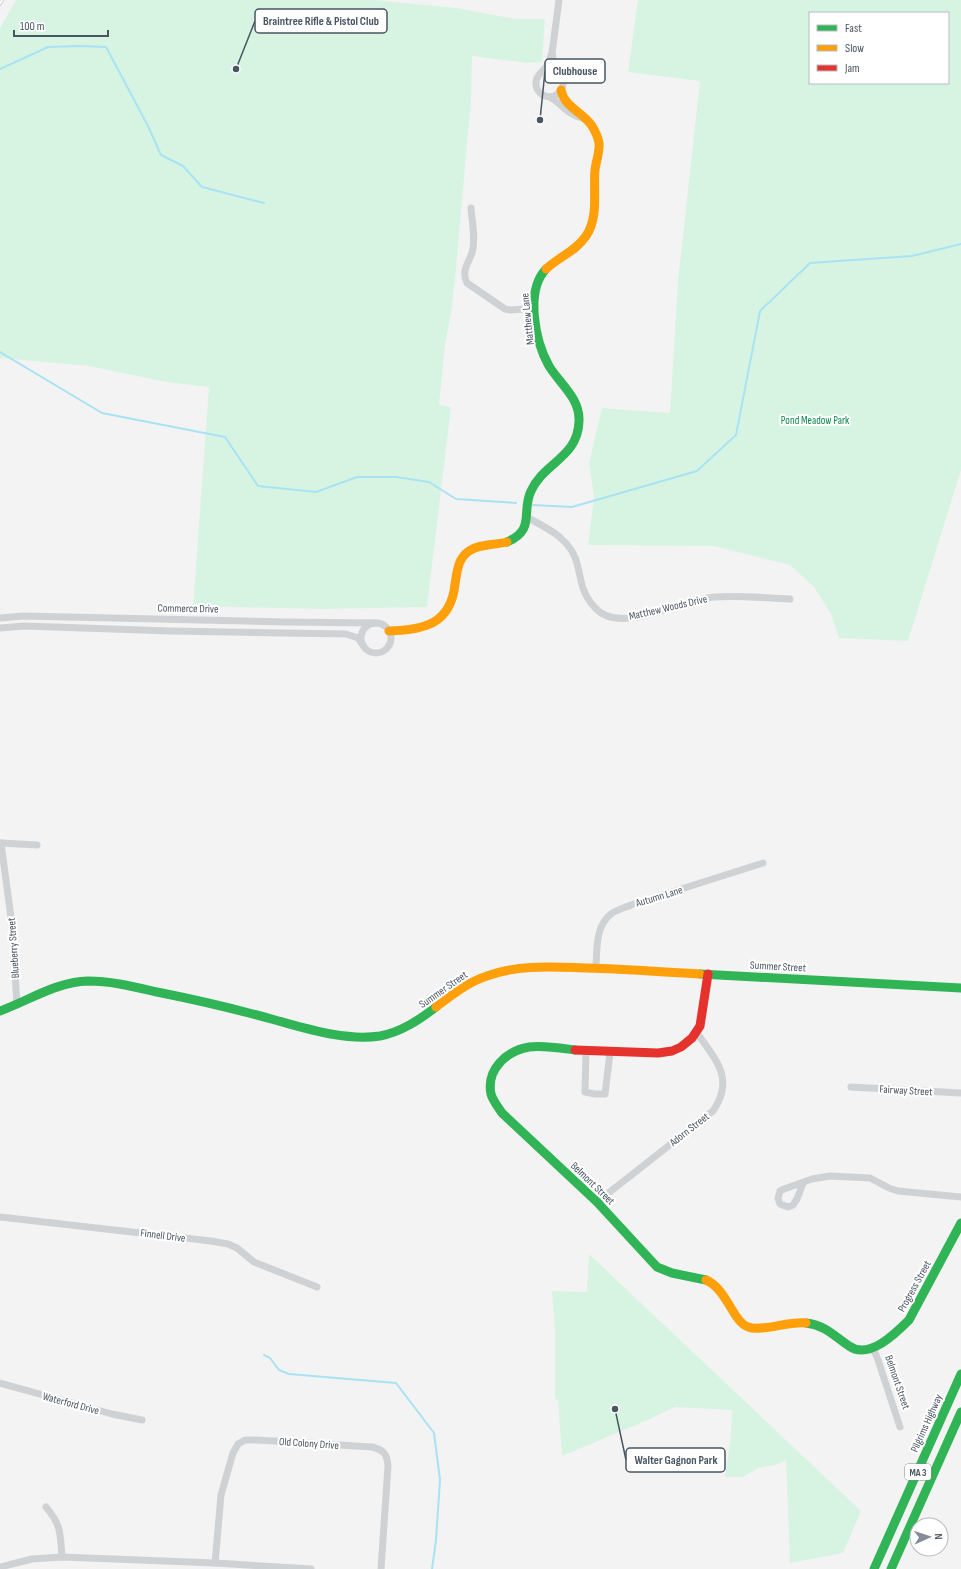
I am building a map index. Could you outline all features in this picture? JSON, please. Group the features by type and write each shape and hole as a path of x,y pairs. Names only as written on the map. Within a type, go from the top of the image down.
{"main road":[{"name":"Matthew Lane","path":"528,518 527,502 531,490 536,482 560,461 570,449 576,436 579,423 577,406 572,395 551,370 543,355 535,308 535,291 540,276 552,264 583,242 589,233 593,222 594,173 599,146 592,126 564,100 561,90"},
{"path":"389,631 422,629 437,621 445,612 451,601 456,571 464,554 474,548 505,543 512,540 524,528 528,518"},
{"name":"Summer Street","path":"0,1011 52,989 69,984 103,982 126,985 218,1004 348,1036 375,1036 402,1029 416,1023 464,987 496,974 530,967 549,966 596,968 961,988"},
{"path":"697,1034 700,1026 708,974"},
{"name":"Belmont Street","path":"697,1034 680,1047 663,1053 610,1053 531,1047 516,1050 504,1056 492,1073 491,1093 502,1113 597,1202 657,1266 672,1273 704,1278 712,1282 725,1296 741,1323 747,1327 756,1329 792,1322 806,1322 828,1329 850,1348 857,1351 873,1348"},
{"name":"Progress Street","path":"873,1348 901,1329 909,1320 961,1223"},
{"name":"Pilgrims Highway","path":"874,1569 961,1374"},
{"name":"MA 3","path":"891,1569 961,1412"}],"street":[{"path":"559,0 552,53 546,67 537,77 536,85 542,95 556,100 572,114 585,118"},
{"path":"550,97 554,96 561,90 563,82 562,77 555,68 552,53"},
{"path":"471,208 474,242 472,253 464,270 464,277 467,283 505,309 535,308"},
{"name":"Matthew Woods Drive","path":"528,518 558,536 568,545 577,561 581,583 586,596 598,610 608,616 620,618 636,617 713,597 790,599"},
{"name":"Commerce Drive","path":"0,618 23,616 375,623"},
{"path":"375,623 383,625 389,631 390,641 385,650 376,653 366,649 363,645 361,640 362,631 366,627 375,623"},
{"name":"Commerce Drive","path":"0,628 24,626 171,631 346,634 358,638 363,645"},
{"path":"1,843 37,845"},
{"name":"Blueberry Street","path":"1,843 11,917 17,1005"},
{"name":"Autumn Lane","path":"596,968 600,931 603,923 611,914 631,905 763,863"},
{"name":"Adorn Street","path":"597,1202 713,1111 719,1102 723,1091 720,1069 715,1058 697,1034"},
{"path":"586,1051 584,1092 595,1094 605,1094 610,1053"},
{"name":"Fairway Street","path":"851,1087 961,1093"},
{"path":"803,1183 812,1179 830,1176 862,1177 870,1178 898,1191 961,1197"},
{"name":"Finnell Drive","path":"0,1216 228,1244 237,1248 254,1262 317,1287"},
{"name":"Belmont Street","path":"873,1348 900,1427"},
{"name":"Waterford Drive","path":"0,1383 112,1414 142,1420"},
{"name":"Old Colony Drive","path":"214,1563 220,1504 228,1466 238,1444 245,1440 257,1440 372,1447 381,1449 385,1452 388,1466 381,1569"},
{"path":"46,1507 56,1518 58,1524 62,1557"},
{"path":"0,1567 32,1559 62,1557 214,1563 311,1569"}],"green space":[{"path":"16,0 373,0 457,8 516,19 545,19 542,62 527,63 472,56 471,100 455,279 451,313 445,344 439,405 451,407 427,607 324,609 193,606 209,387 166,382 89,366 0,358 0,28"},
{"name":"Pond Meadow Park","path":"638,0 961,0 961,470 908,641 839,638 831,614 814,587 790,565 714,546 588,545 594,497 589,463 602,408 670,413 678,281 700,81 628,72"},
{"path":"589,1254 861,1511 843,1553 790,1563 786,1460 775,1465 758,1468 743,1477 725,1477 731,1435 732,1410 675,1407 562,1456 558,1400 555,1399 555,1332 552,1291 587,1292"}],"waterway":[{"path":"0,69 48,47 106,47 148,126 161,155 183,166 202,187 264,203"},
{"path":"533,505 572,507 697,471 736,435 760,311 810,263 912,256 961,244"},
{"path":"0,352 102,413 225,437 258,486 316,492 357,477 396,477 429,482 456,499 516,503"},
{"path":"264,1355 270,1358 279,1370 289,1374 396,1383 434,1433 440,1480 436,1540 432,1569"}],"railway":[{"path":"0,4 2,0"}],"traffic: fast":[{"path":"507,542 522,532 525,526 528,498 531,491 544,473 567,452 577,433 579,421 573,398 549,366 544,356 536,330 534,316 536,290 540,278 546,269"},
{"path":"700,974 961,988"},
{"path":"0,1011 54,988 76,982 97,981 202,1001 340,1036 367,1037 380,1036 395,1032 416,1021 436,1007"},
{"path":"575,1050 534,1046 521,1049 506,1057 495,1070 492,1077 490,1085 494,1102 502,1113 597,1202 657,1267 672,1273 706,1280"},
{"path":"806,1323 819,1326 849,1346 857,1349 865,1350 881,1344 897,1332 909,1320 961,1223"},
{"path":"874,1569 961,1374"},
{"path":"891,1569 961,1412"}],"traffic: slow":[{"path":"546,269 577,246 586,236 593,221 595,204 595,170 599,150 599,141 592,126 566,101 561,90"},
{"path":"389,631 414,629 434,622 442,616 448,608 452,597 456,575 462,557 477,547 507,542"},
{"path":"436,1007 460,989 473,982 499,972 524,968 601,968 700,974"},
{"path":"706,1280 719,1290 738,1319 748,1327 760,1328 792,1323 806,1323"}],"traffic: jam":[{"path":"575,1050 658,1053 672,1051 681,1047 692,1038 700,1026 708,974"}],"place":[{"name":"Braintree Rifle & Pistol Club","path":"236,69"},
{"name":"Clubhouse","path":"540,120"},
{"name":"Walter Gagnon Park","path":"615,1409"}]}
